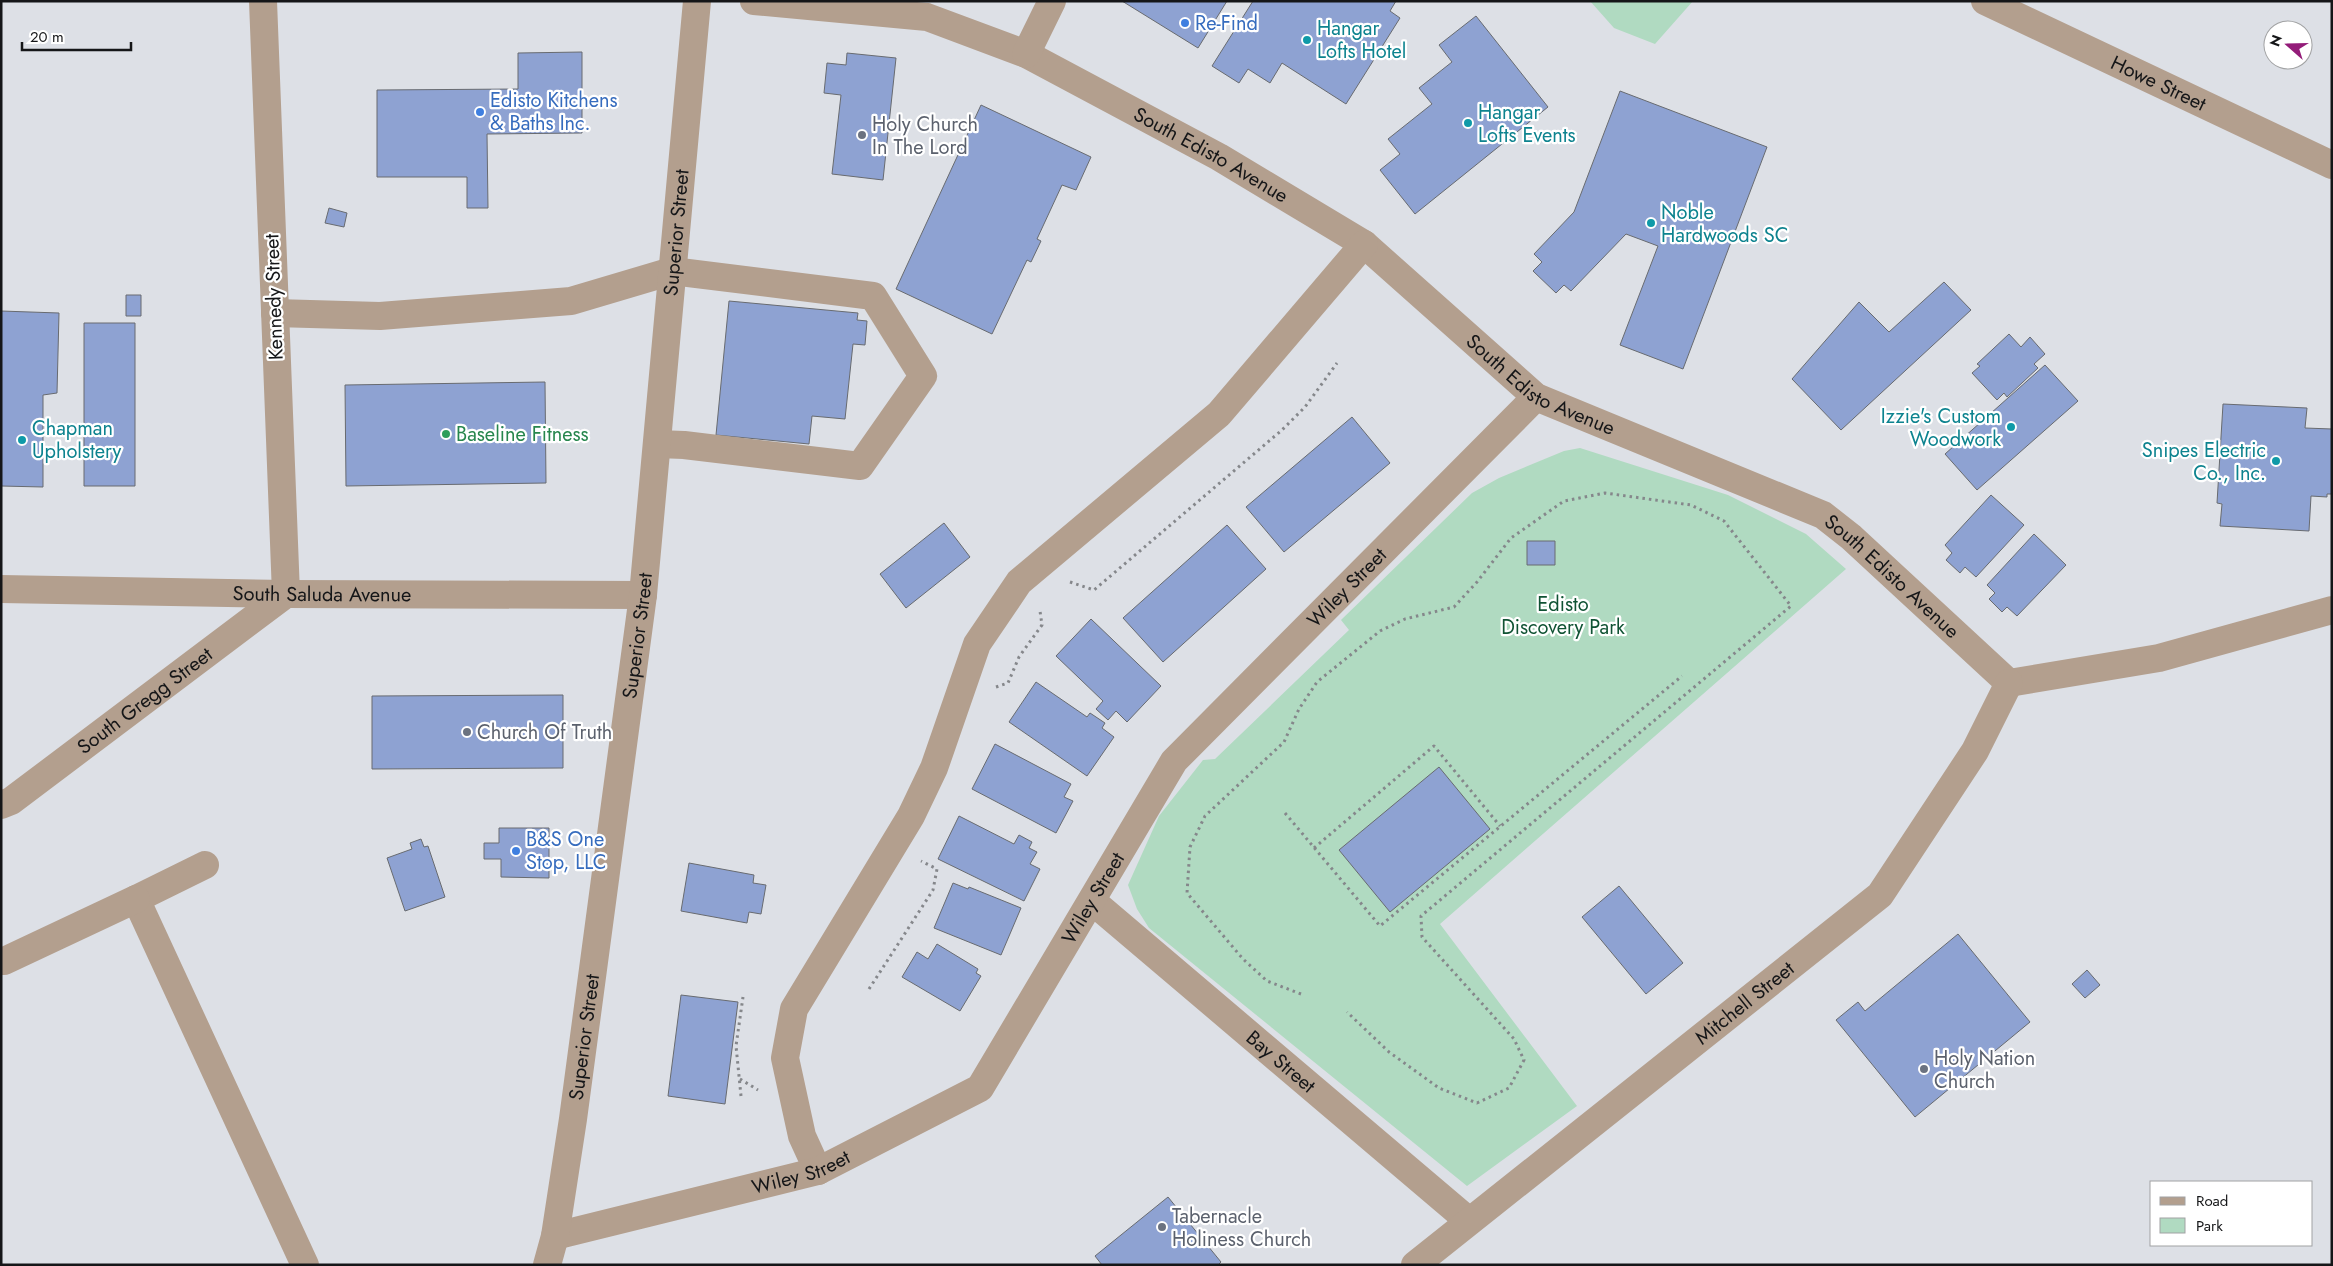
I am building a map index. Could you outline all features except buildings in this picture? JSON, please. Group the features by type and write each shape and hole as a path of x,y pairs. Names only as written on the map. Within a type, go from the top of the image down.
{"street":[{"name":"Kennedy Street","path":"263,1 286,594"},
{"name":"Superior Street","path":"547,1265 555,1236 573,1119 643,595 696,1"},
{"name":"South Edisto Avenue","path":"754,1 927,17 1026,54 1219,157 1364,244 1536,397 1823,515 1851,537 2009,683"},
{"path":"1026,54 1052,1"},
{"name":"Howe Street","path":"1986,1 2332,165"},
{"path":"818,1172 802,1136 785,1058 794,1009 911,816 934,768 977,644 1019,582 1219,414 1364,244"},
{"path":"275,313 380,316 571,301 672,270 873,296 923,376 860,466 684,445 657,444"},
{"name":"Wiley Street","path":"555,1236 818,1172 980,1088 1174,761 1536,397"},
{"name":"South Saluda Avenue","path":"1,589 286,594 643,595"},
{"name":"South Gregg Street","path":"1,806 11,801 286,594"},
{"path":"2009,683 2159,658 2332,610"},
{"name":"Mitchell Street","path":"1415,1265 1880,895 1975,751 2009,683"},
{"path":"4,961 205,866"},
{"path":"136,899 305,1265"},
{"name":"Bay Street","path":"1092,901 1469,1221"}],"path":[{"path":"1066,580 1094,590 1282,430 1305,407 1337,363"},
{"path":"1301,994 1267,981 1243,959 1188,893 1190,847 1205,816 1284,742 1299,709 1317,682 1380,631 1405,619 1454,607 1477,582 1511,538 1564,501 1605,493 1691,505 1724,521 1791,606 1421,916 1422,937 1514,1039 1524,1060 1509,1088 1477,1104 1439,1088 1389,1052 1347,1012"},
{"path":"993,688 1008,683 1019,657 1042,625 1040,608"},
{"path":"1284,813 1380,926 1682,676"},
{"path":"1314,848 1434,746 1500,826"},
{"path":"869,989 933,890 937,869 913,856"},
{"path":"741,1096 736,1046 743,997"}],"green space":[{"path":"1590,1 1693,1 1655,44 1614,28"},
{"name":"Edisto Discovery Park","path":"1580,448 1728,495 1806,534 1846,569 1440,924 1577,1106 1467,1186 1149,928 1137,909 1128,885 1159,816 1203,760 1215,759 1349,630 1341,620 1472,493 1499,478 1564,451"}],"place":[{"name":"Re-Find","path":"1185,23"},
{"name":"Hangar Lofts Hotel","path":"1307,40"},
{"name":"Edisto Kitchens & Baths Inc.","path":"480,112"},
{"name":"Hangar Lofts Events","path":"1468,123"},
{"name":"Holy Church In The Lord","path":"862,135"},
{"name":"Noble Hardwoods SC","path":"1651,223"},
{"name":"Izzie's Custom Woodwork","path":"2011,427"},
{"name":"Baseline Fitness","path":"446,434"},
{"name":"Chapman Upholstery","path":"22,440"},
{"name":"Snipes Electric Co., Inc.","path":"2276,461"},
{"name":"Church Of Truth","path":"467,732"},
{"name":"B&S One Stop, LLC","path":"516,851"},
{"name":"Holy Nation Church","path":"1924,1069"},
{"name":"Tabernacle Holiness Church","path":"1162,1227"}]}
